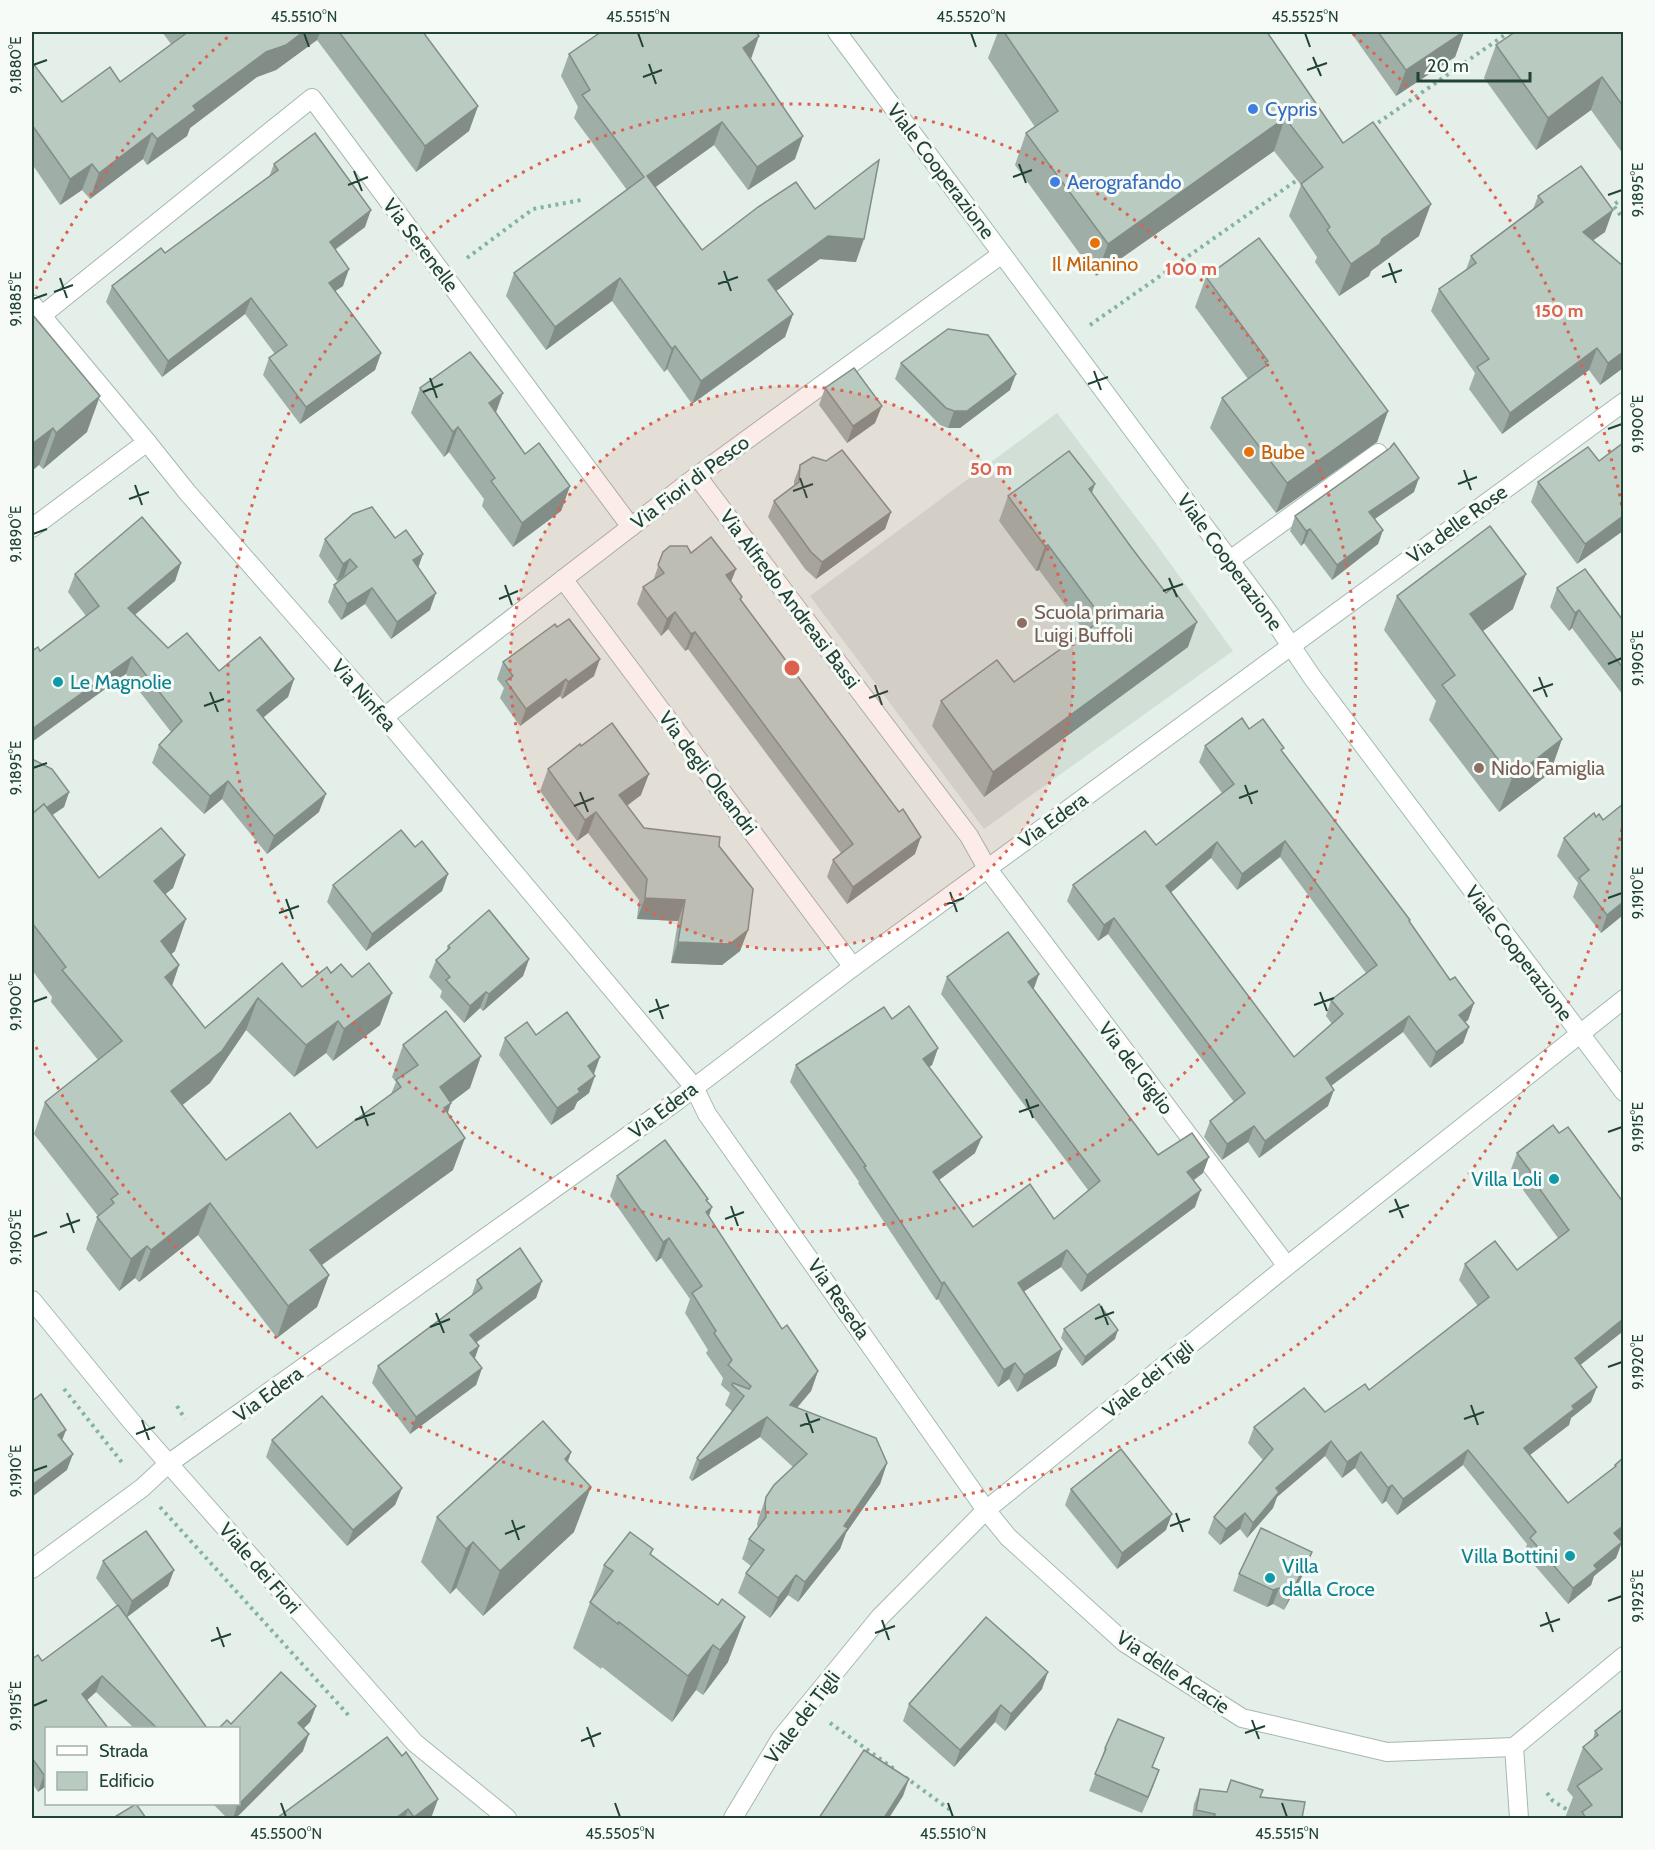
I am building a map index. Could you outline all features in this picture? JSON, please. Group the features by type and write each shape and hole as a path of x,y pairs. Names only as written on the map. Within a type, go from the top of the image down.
{"street":[{"name":"Viale Cooperazione","path":"837,32 1623,1092"},
{"name":"Via Serenelle","path":"36,310 312,98 630,527"},
{"name":"Via Fiori di Pesco","path":"384,717 697,476 1002,254"},
{"name":"Via Ninfea","path":"36,310 187,492 384,717 694,1087"},
{"name":"Via delle Rose","path":"1291,646 1623,402"},
{"path":"32,528 147,441"},
{"path":"1230,560 1378,453"},
{"name":"Via Alfredo Andreasi Bassi","path":"697,476 969,836 987,868"},
{"name":"Via degli Oleandri","path":"563,579 853,967"},
{"name":"Via Edera","path":"32,1569 142,1488 168,1464 694,1087 987,868 1291,646"},
{"name":"Via del Giglio","path":"987,868 1287,1266"},
{"name":"Viale dei Tigli","path":"733,1818 781,1738 880,1617 986,1510 1287,1266 1623,999"},
{"name":"Via Reseda","path":"694,1087 707,1114 986,1510"},
{"name":"Viale dei Fiori","path":"32,1300 168,1464 415,1743 507,1818"},
{"name":"Via delle Acacie","path":"986,1510 1008,1537 1125,1643 1242,1718 1387,1752 1514,1747"},
{"path":"1519,1818 1514,1747 1623,1656"}],"path":[{"path":"1372,128 1509,32"},
{"path":"1067,341 1303,176"},
{"path":"1623,198 1613,205 1623,220"},
{"path":"462,262 533,209 581,200"},
{"path":"843,1733 953,1812"},
{"path":"1553,1801 1574,1814"}],"shaded area":[{"name":"Scuola primaria Luigi Buffoli","path":"1057,413 1157,545 1233,651 984,829 810,596"}],"building":[{"path":"188,32 303,32 286,45 266,52 193,106 196,110 157,139 152,133 99,173 92,164 70,179 32,125 32,62 62,102 110,67 120,82"},
{"path":"339,32 423,32 478,106 425,146"},
{"path":"601,32 756,32 759,36 743,48 803,136 757,167 722,122 647,176 702,250 758,207 796,182 815,209 879,160 864,239 828,236 768,280 793,314 701,381 675,346 672,349 620,278 555,327 514,273 644,177 582,95 590,90 569,54"},
{"path":"1004,32 1267,32 1343,143 1373,122 1431,204 1351,264 1327,230 1330,227 1301,184 1323,167 1285,118 1108,244 1026,133 1058,111"},
{"path":"1378,32 1463,32 1406,70"},
{"path":"1515,32 1623,32 1623,106 1602,77 1548,118 1496,45"},
{"path":"315,133 371,210 330,242 349,269 329,283 381,353 306,407 269,358 287,345 251,298 168,361 112,286 161,248 165,253 278,170 274,164"},
{"path":"1581,166 1613,210 1583,232 1623,266 1623,352 1608,363 1597,348 1510,413 1477,367 1489,359 1439,289 1476,263 1471,256 1543,202 1538,196"},
{"path":"1259,238 1388,411 1287,483 1222,398 1267,365 1265,362 1268,361 1206,277"},
{"path":"32,314 100,396 56,433 53,428 32,444"},
{"path":"948,329 988,335 1016,374 967,411 954,411 946,408 901,363"},
{"path":"470,352 503,393 489,403 525,454 539,443 570,486 522,523 491,481 495,478 458,427 453,432 420,388"},
{"path":"854,368 882,406 853,426 825,388"},
{"path":"1394,443 1419,478 1369,512 1383,530 1337,565 1310,529 1306,531 1295,516"},
{"path":"1623,443 1623,516 1585,544 1538,482 1588,447 1599,461"},
{"path":"842,450 891,512 822,562 811,552 774,501 799,482 800,465 813,457 826,461"},
{"path":"1069,451 1095,484 1089,489 1131,547 1166,593 1172,588 1197,622 993,772 941,701 997,660 1014,682 1103,619 1008,496"},
{"path":"372,507 395,538 406,530 423,554 413,560 436,593 397,622 372,588 347,604 334,585 357,567 350,559 343,564 325,539 353,514"},
{"path":"142,517 181,563 128,608 168,648 187,633 219,671 260,637 294,679 257,710 326,794 274,836 228,781 210,796 159,745 182,721 132,657 32,729 32,651 38,647 40,651 99,606 75,574"},
{"path":"1490,526 1526,574 1470,614 1562,739 1512,778 1442,685 1455,675 1397,596"},
{"path":"711,537 736,569 726,575 742,597 740,599 899,812 903,809 921,837 853,887 833,860 853,844 695,632 691,634 675,612 667,619 643,587 664,573 658,565 663,552 670,546 687,546 691,553"},
{"path":"1585,569 1623,618 1623,668 1579,610 1575,613 1557,588"},
{"path":"569,619 600,659 568,682 566,679 526,709 506,681 513,676 503,662 555,624 557,627"},
{"path":"1242,718 1249,729 1263,719 1284,748 1281,750 1410,920 1450,980 1455,977 1474,1003 1459,1015 1469,1027 1436,1052 1409,1016 1326,1078 1334,1090 1265,1141 1254,1126 1227,1144 1210,1121 1245,1093 1114,918 1104,925 1073,885 1145,831 1156,845 1234,784 1205,746","holes":["1285,841 1377,965 1331,1000 1343,1014 1294,1057 1166,886 1217,842 1242,874"]},
{"path":"612,723 649,774 619,795 644,828 720,837 719,846 753,889 748,930 730,944 678,942 685,900 645,898 647,879 596,812 585,820 548,769"},
{"path":"32,759 52,769 69,792 46,808 44,804 32,814"},
{"path":"44,804 99,878 161,828 185,855 154,881 186,919 161,941 179,965 165,977 205,1028 282,963 302,987 327,967 331,973 341,964 352,977 369,963 392,993 344,1029 338,1021 306,1045 258,998 222,1051 171,1091 226,1160 290,1113 317,1148 401,1087 396,1080 418,1065 403,1045 446,1011 481,1056 440,1087 451,1103 444,1108 465,1138 310,1250 329,1275 288,1306 210,1203 151,1250 147,1246 131,1259 97,1217 114,1203 111,1199 118,1194 45,1102 122,1041 62,970 66,967 32,923 32,814"},
{"path":"1623,804 1623,902 1607,915 1579,878 1589,870 1564,838 1594,813 1596,817 1599,814 1603,820"},
{"path":"401,830 415,847 422,841 448,874 372,934 333,885"},
{"path":"489,910 529,959 489,994 486,992 470,1006 446,980 450,977 436,960 450,948 448,946"},
{"path":"1008,932 1039,974 1028,982 1158,1155 1192,1133 1209,1157 1187,1172 1201,1190 1087,1275 1067,1250 1018,1283 1062,1349 1024,1375 1015,1363 1004,1370 944,1282 942,1284 864,1167 866,1166 796,1065 884,1007 892,1019 909,1006 938,1048 923,1059 982,1137 933,1172 973,1227 1030,1184 1054,1219 1100,1181 947,977"},
{"path":"567,1012 600,1057 588,1066 595,1076 578,1089 580,1092 557,1108 505,1038 527,1022 536,1035"},
{"path":"1553,1125 1559,1133 1568,1127 1623,1202 1623,1319 1575,1358 1597,1387 1572,1406 1574,1409 1524,1448 1568,1503 1623,1458 1623,1526 1614,1533 1622,1542 1594,1565 1597,1569 1573,1588 1530,1538 1536,1532 1468,1450 1403,1499 1392,1485 1388,1488 1361,1452 1347,1462 1331,1441 1276,1488 1279,1492 1253,1523 1245,1513 1226,1529 1214,1517 1273,1449 1254,1427 1304,1388 1325,1412 1365,1384 1369,1390 1489,1297 1465,1264 1495,1241 1517,1270 1569,1230 1529,1174 1531,1172 1517,1153"},
{"path":"665,1140 708,1199 706,1200 712,1207 706,1212 782,1329 787,1325 818,1371 790,1405 876,1438 887,1463 844,1526 848,1528 805,1582 796,1575 778,1598 746,1573 764,1550 749,1539 766,1517 766,1497 774,1485 807,1454 767,1417 700,1461 697,1458 744,1396 732,1385 733,1383 749,1389 751,1386 728,1365 732,1360 692,1293 702,1286 669,1238 663,1242 617,1176"},
{"path":"520,1248 542,1281 470,1335 479,1346 470,1353 482,1368 416,1417 378,1366 482,1288 477,1280"},
{"path":"1099,1304 1118,1330 1085,1357 1064,1329"},
{"path":"41,1394 66,1430 58,1435 73,1454 32,1485 32,1401"},
{"path":"322,1396 402,1488 353,1530 272,1440"},
{"path":"543,1421 571,1452 565,1459 591,1487 500,1571 473,1542 466,1549 437,1517"},
{"path":"1121,1449 1172,1514 1122,1553 1071,1489"},
{"name":"Villa dalla Croce","path":"1261,1528 1312,1552 1291,1593 1279,1588 1273,1590 1239,1574"},
{"path":"146,1531 174,1570 132,1601 103,1561"},
{"path":"630,1532 653,1549 650,1554 718,1605 722,1599 745,1617 720,1650 713,1645 688,1676 590,1602 613,1571 604,1565"},
{"path":"118,1605 206,1727 156,1727 102,1676 82,1694 107,1727 45,1727 44,1775 32,1758 32,1659 38,1655 42,1661"},
{"path":"986,1617 1048,1672 1011,1714 1001,1705 960,1750 909,1704"},
{"path":"281,1672 316,1706 298,1723 309,1734 240,1803 240,1727 220,1727 227,1720 231,1724"},
{"path":"1623,1709 1623,1818 1586,1818 1582,1812 1592,1805 1577,1786 1602,1769 1583,1747 1598,1735 1595,1731"},
{"path":"1118,1719 1164,1738 1152,1767 1159,1770 1148,1797 1095,1774"},
{"path":"387,1737 402,1756 406,1752 438,1799 414,1817 408,1809 396,1818 277,1818"},
{"path":"864,1750 909,1779 884,1818 819,1818"},
{"path":"1231,1780 1263,1790 1260,1797 1305,1802 1302,1818 1214,1818 1215,1814 1196,1810 1200,1789 1227,1792"},
{"path":"137,1805 146,1818 113,1818"}],"place":[{"name":"Cypris","path":"1253,109"},
{"name":"Aerografando","path":"1055,182"},
{"name":"Il Milanino","path":"1095,243"},
{"name":"Bube","path":"1249,452"},
{"name":"Scuola primaria Luigi Buffoli","path":"1022,623"},
{"name":"Le Magnolie","path":"58,682"},
{"name":"Nido Famiglia","path":"1479,768"},
{"name":"Villa Loli","path":"1554,1179"},
{"name":"Villa Bottini","path":"1570,1556"},
{"name":"Villa dalla Croce","path":"1270,1578"}]}
